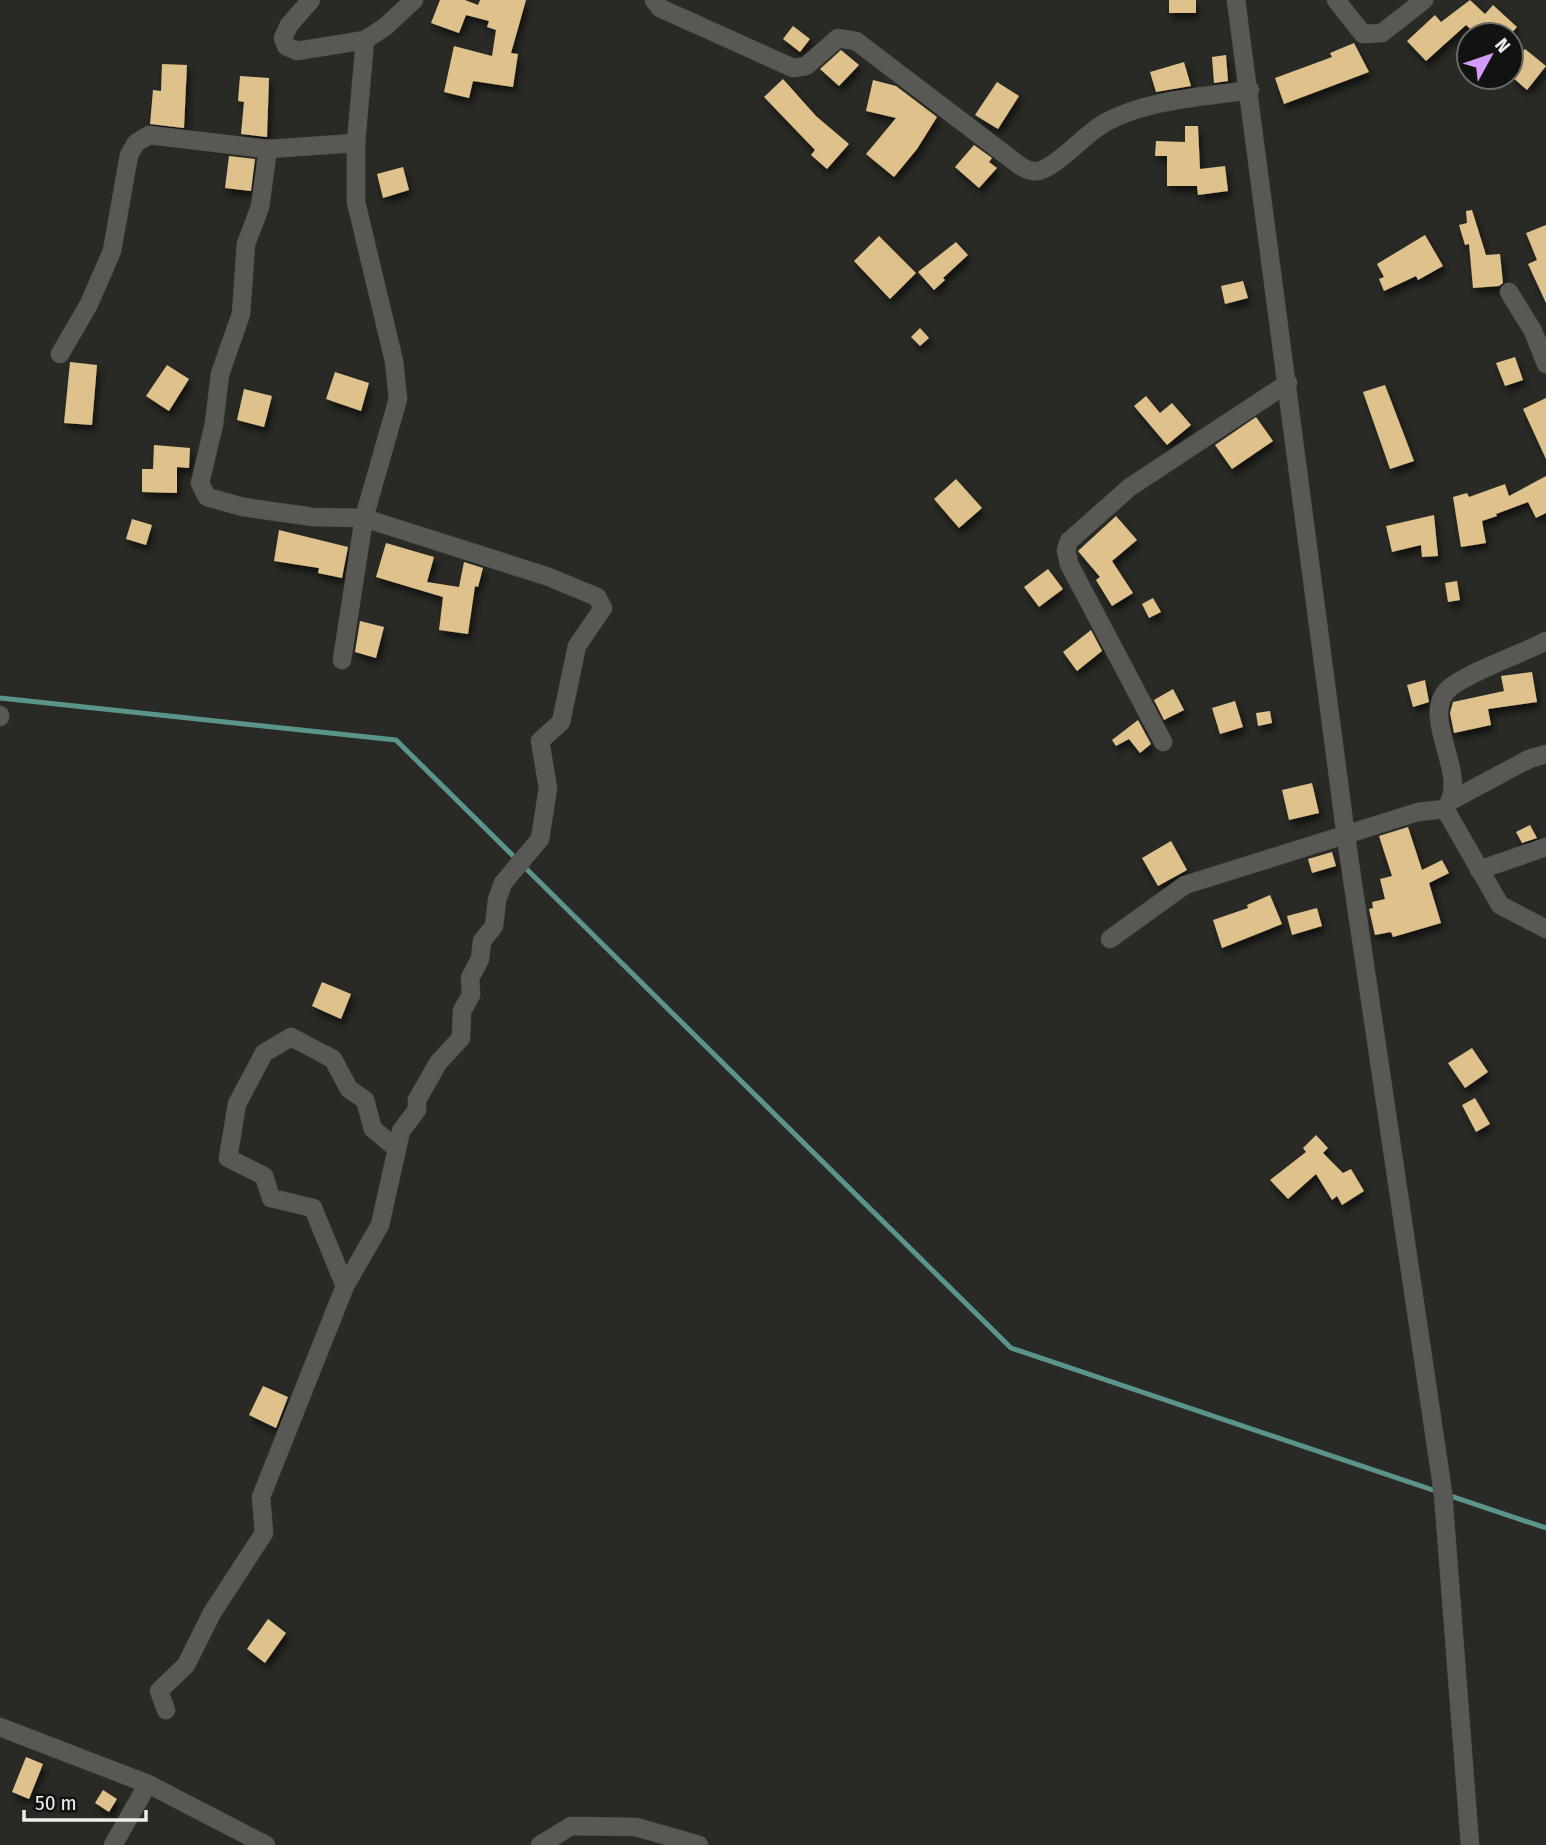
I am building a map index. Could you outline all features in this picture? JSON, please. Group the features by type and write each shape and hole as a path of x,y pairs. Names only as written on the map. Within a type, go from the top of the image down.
{"street":[{"path":"312,0 289,25 283,37 286,46 297,51 365,40 385,27 414,0"},
{"path":"653,0 660,8 793,68 806,66 838,38 856,41 1019,165 1034,173 1044,170 1070,152 1106,122 1146,106 1250,90"},
{"path":"1236,0 1250,90 1346,837 1443,1493 1470,1845"},
{"path":"1336,0 1363,34 1382,33 1423,0"},
{"path":"342,660 363,518 398,399 394,361 356,202 356,144 365,40"},
{"path":"60,354 89,304 112,251 129,155 136,142 149,135 268,149 356,144"},
{"path":"166,1710 159,1691 186,1665 212,1613 264,1534 261,1497 345,1286 380,1225 401,1131 417,1110 417,1100 438,1063 461,1038 462,1011 471,995 470,978 480,959 482,941 494,926 497,900 503,883 540,839 548,788 540,741 561,722 577,646 603,608 597,597 549,577 363,518 313,517 243,507 206,498 201,492 200,483 214,424 220,374 241,314 246,244 260,207 268,149"},
{"path":"1509,292 1533,331 1546,364"},
{"path":"1163,742 1069,564 1066,550 1069,541 1130,487 1288,383"},
{"path":"1546,641 1450,687 1439,707 1440,730 1454,779 1449,805 1479,870 1500,905 1546,929"},
{"path":"1110,939 1185,885 1346,837 1418,812 1449,805 1529,759 1546,754"},
{"path":"1479,870 1546,847"},
{"path":"345,1286 313,1208 271,1198 264,1176 228,1158 237,1104 264,1053 291,1037 333,1059 349,1090 365,1100 373,1129 396,1148"},
{"path":"0,1727 148,1784 266,1845"},
{"path":"113,1845 148,1784"},
{"path":"540,1845 571,1826 636,1827 699,1845"}],"building":[{"path":"440,0 465,0 478,5 480,0 526,0 511,53 518,54 513,87 473,81 469,98 444,92 454,46 492,56 496,30 487,27 489,21 466,15 459,33 431,23"},
{"path":"1169,0 1196,0 1196,13 1169,13"},
{"path":"1470,0 1485,14 1493,5 1510,21 1455,21 1455,35 1426,61 1407,41 1435,15 1441,22"},
{"path":"793,26 810,39 800,52 783,39"},
{"path":"1354,43 1369,72 1284,104 1275,78 1332,57 1330,53"},
{"path":"1525,49 1546,66 1527,90 1525,88"},
{"path":"841,50 859,65 839,86 820,69"},
{"path":"1226,55 1228,81 1214,83 1212,57"},
{"path":"1184,62 1191,86 1156,92 1150,72"},
{"path":"162,64 187,65 184,128 150,124 153,90 161,91"},
{"path":"240,76 269,78 267,137 241,134 244,102 238,101"},
{"path":"783,79 816,116 849,144 827,169 811,155 815,150 764,97"},
{"path":"873,80 896,86 937,117 917,149 894,177 866,154 896,118 866,111"},
{"path":"997,82 1019,96 998,129 975,115"},
{"path":"1185,126 1198,126 1200,169 1225,166 1228,191 1198,195 1197,186 1167,186 1167,156 1155,156 1156,141 1185,142"},
{"path":"974,145 992,158 989,162 997,168 979,188 955,167"},
{"path":"229,156 255,159 251,191 225,188"},
{"path":"403,167 409,190 383,198 377,174"},
{"path":"1472,210 1486,255 1500,254 1503,283 1499,286 1473,288 1469,244 1465,245 1459,225 1467,223 1466,211"},
{"path":"1546,225 1546,303 1528,264 1537,260 1526,233"},
{"path":"1425,235 1443,266 1418,280 1416,276 1384,291 1379,279 1384,277 1377,264"},
{"path":"879,236 916,273 890,299 854,261"},
{"path":"956,242 968,255 934,290 918,272"},
{"path":"1243,281 1248,298 1225,304 1221,286"},
{"path":"920,328 929,338 920,346 911,337"},
{"path":"1515,357 1523,380 1505,386 1496,363"},
{"path":"70,362 97,365 92,425 64,423"},
{"path":"167,365 189,379 169,411 146,396"},
{"path":"335,372 369,383 361,411 326,399"},
{"path":"1385,385 1414,461 1390,469 1363,392"},
{"path":"244,389 272,396 264,427 237,420"},
{"path":"1146,396 1160,413 1172,403 1191,425 1167,445 1134,406"},
{"path":"1546,398 1546,459 1523,409"},
{"path":"1256,417 1273,441 1232,469 1215,445"},
{"path":"154,445 190,448 189,468 177,467 177,493 142,492 142,469 153,469"},
{"path":"1546,476 1546,513 1536,518 1528,502 1496,514 1497,516 1482,521 1486,543 1461,547 1453,497 1467,493 1469,497 1505,484 1509,496"},
{"path":"956,479 982,508 959,528 934,499"},
{"path":"1434,515 1438,556 1422,557 1421,545 1392,552 1386,526"},
{"path":"1116,516 1137,540 1112,561 1133,593 1112,606 1096,580 1100,577 1078,551"},
{"path":"132,519 152,525 146,545 126,539"},
{"path":"279,530 348,547 342,578 318,573 319,568 274,561"},
{"path":"386,543 434,557 427,582 459,587 464,562 483,568 478,587 475,586 468,634 439,630 443,597 376,577"},
{"path":"1048,569 1063,589 1039,607 1024,587"},
{"path":"1457,581 1460,600 1448,602 1445,583"},
{"path":"1153,598 1161,612 1149,618 1142,604"},
{"path":"360,621 384,627 376,658 355,652"},
{"path":"1091,630 1102,651 1077,671 1063,652"},
{"path":"1532,672 1537,702 1488,709 1491,725 1454,733 1450,713 1453,702 1504,691 1501,676"},
{"path":"1425,680 1429,702 1413,707 1407,685"},
{"path":"1173,689 1184,710 1164,720 1154,700"},
{"path":"1235,701 1243,727 1220,734 1212,708"},
{"path":"1270,711 1272,723 1258,726 1256,713"},
{"path":"1138,720 1151,744 1140,753 1129,739 1116,746 1112,740"},
{"path":"1312,783 1319,813 1289,820 1282,790"},
{"path":"1530,825 1537,838 1522,843 1516,832"},
{"path":"1408,827 1422,870 1442,860 1449,873 1429,883 1441,923 1393,937 1391,932 1375,935 1369,909 1373,908 1372,902 1385,899 1380,879 1392,876 1379,836"},
{"path":"1171,841 1187,870 1158,886 1142,858"},
{"path":"1332,852 1336,866 1312,873 1308,859"},
{"path":"1270,895 1282,924 1222,948 1213,920 1248,908 1247,905"},
{"path":"1317,908 1322,926 1292,935 1287,916"},
{"path":"322,982 351,994 341,1019 312,1006"},
{"path":"1472,1048 1488,1072 1465,1088 1448,1063"},
{"path":"1475,1098 1490,1124 1476,1132 1462,1105"},
{"path":"1316,1135 1328,1148 1323,1153 1343,1173 1351,1169 1364,1191 1342,1205 1337,1196 1332,1200 1316,1174 1288,1199 1270,1180 1306,1152 1303,1148"},
{"path":"263,1386 288,1397 276,1428 249,1415"},
{"path":"268,1619 286,1633 265,1663 247,1649"},
{"path":"26,1757 43,1764 29,1799 12,1792"},
{"path":"103,1790 117,1799 109,1812 95,1803"}],"waterway":[{"path":"0,698 396,740 1011,1348 1546,1528"}]}
